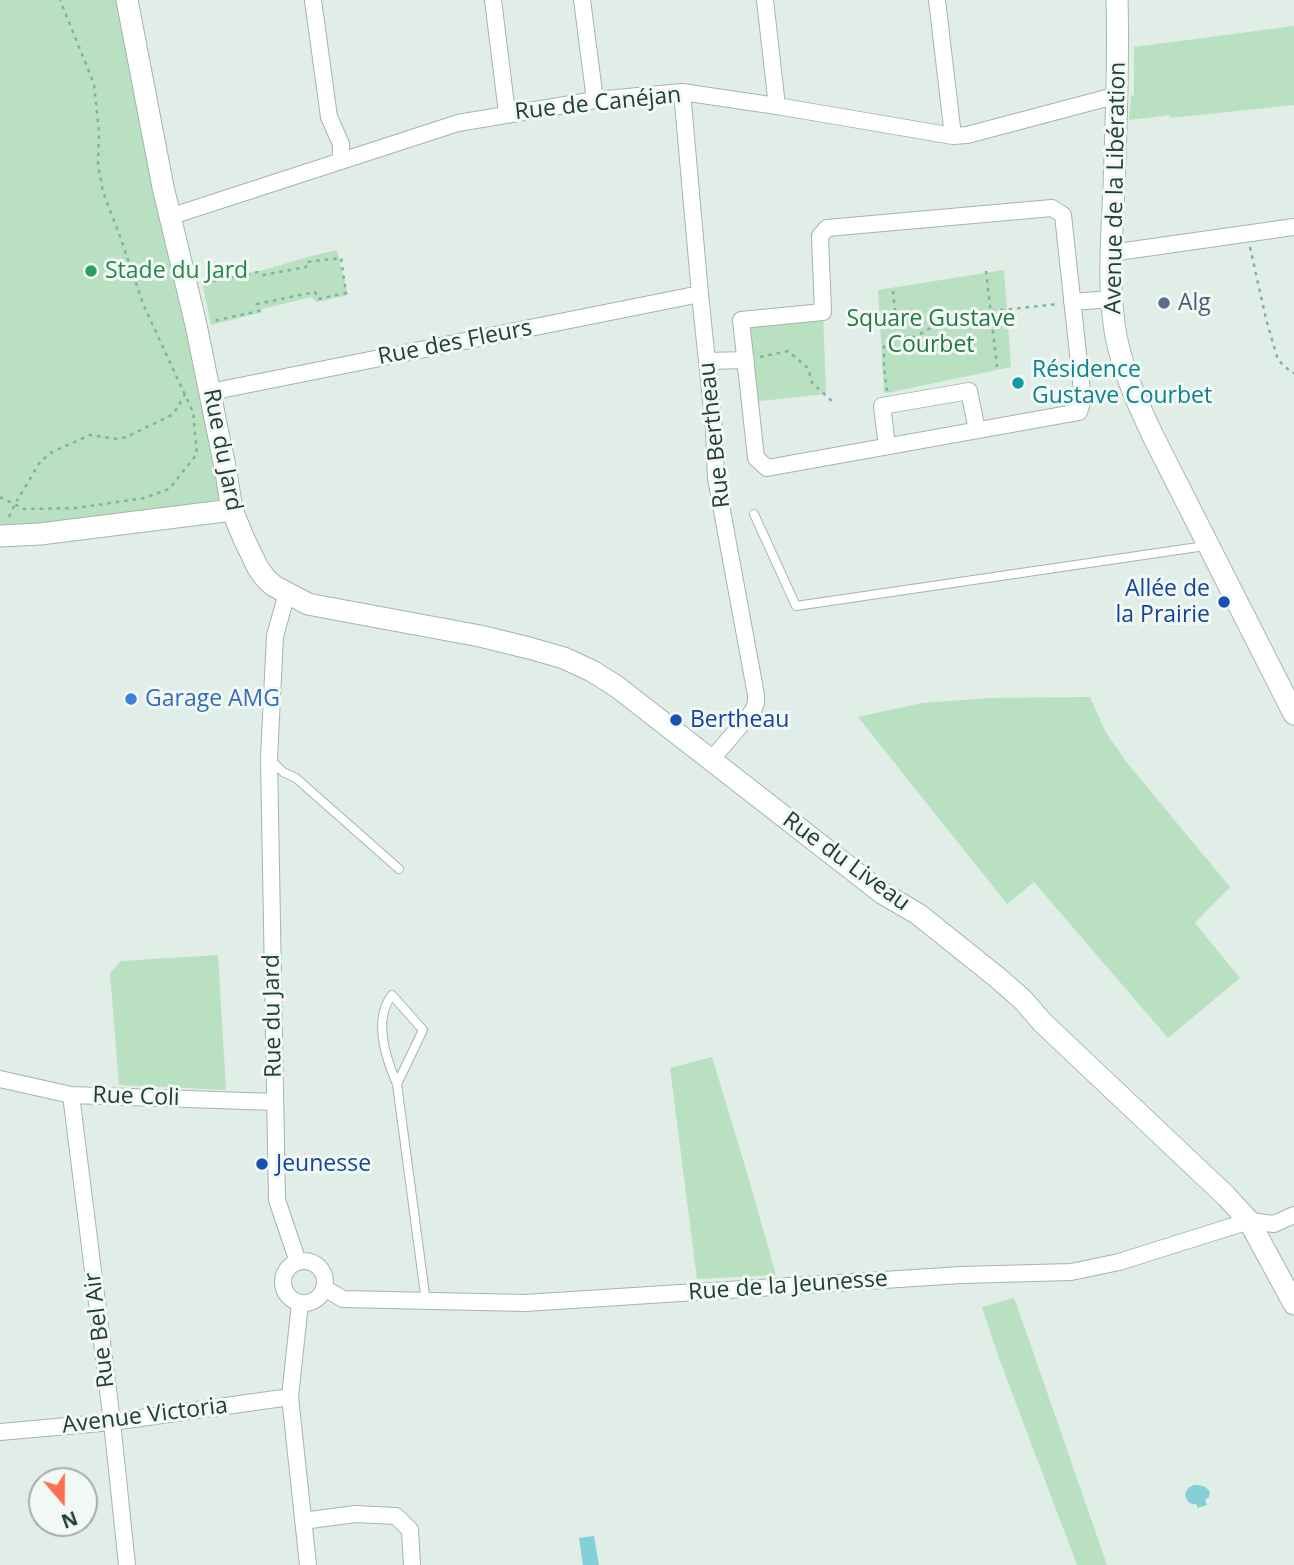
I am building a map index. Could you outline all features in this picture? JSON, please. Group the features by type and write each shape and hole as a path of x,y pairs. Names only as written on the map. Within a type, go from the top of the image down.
{"street":[{"name":"Rue du Jard","path":"127,0 169,216 197,325 232,510 258,568 274,586 287,593 275,636 269,758 277,1200 298,1262"},
{"path":"313,0 329,117 341,144 341,161"},
{"path":"493,0 507,113"},
{"path":"582,0 595,100"},
{"path":"765,0 777,106"},
{"path":"937,0 953,136"},
{"name":"Avenue de la Libération","path":"1117,0 1118,95 1111,253 1111,299 1116,337 1132,390 1153,436 1294,714"},
{"name":"Rue de Canéjan","path":"169,216 458,123 595,100 682,92 953,136 967,135 1118,95"},
{"name":"Rue Bertheau","path":"682,92 715,429 716,478 756,695 753,711 711,760"},
{"path":"1052,208 1063,215 1072,302 1083,400 1080,412 767,468 756,458 741,320 823,312 820,236 828,228 1052,208"},
{"path":"1111,253 1294,227"},
{"name":"Rue des Fleurs","path":"210,392 700,294"},
{"path":"1072,302 1111,299"},
{"path":"708,361 746,360"},
{"path":"887,446 882,406 969,391 977,430"},
{"path":"5,526 40,534 232,510"},
{"name":"Rue du Liveau","path":"287,593 308,604 480,636 564,658 592,671 616,687 882,893 918,914 1023,1000 1042,1023 1226,1196 1249,1222 1294,1304"},
{"name":"Rue Coli","path":"0,1079 71,1095 275,1102"},
{"name":"Rue Bel Air","path":"71,1095 127,1565"},
{"name":"Rue de la Jeunesse","path":"324,1288 343,1299 525,1303 935,1277 1071,1272 1119,1262 1249,1222 1274,1224 1294,1215"},
{"path":"298,1262 310,1262 320,1270 325,1282 324,1288 317,1298 300,1303 288,1296 283,1284 286,1270 298,1262"},
{"path":"300,1303 290,1397 308,1565"},
{"name":"Avenue Victoria","path":"0,1432 112,1422 290,1397"},
{"path":"303,1521 355,1514 396,1516 410,1530 412,1565"}],"lane":[{"path":"754,514 796,606 1209,545"},
{"path":"269,758 283,772 296,778 398,870"},
{"path":"397,1084 424,1030 392,995 387,1002 382,1030 389,1066 397,1084 426,1302"}],"path":[{"path":"0,497 24,509 76,508 144,498 169,489 197,454 193,412 143,304 103,192 98,164 99,132 94,84 60,0"},
{"path":"1248,234 1255,275 1279,360 1294,373"},
{"path":"197,325 259,311 257,304 316,292 318,299 346,293 341,258 306,262 306,267 263,275 258,272 199,284"},
{"path":"986,271 997,366"},
{"path":"893,291 899,337"},
{"path":"889,405 884,345 899,337 915,337 944,320 990,311 1072,302"},
{"path":"746,360 788,351 808,368 812,383 833,402"},
{"path":"5,526 40,462 52,452 90,435 118,439 126,437 170,416 186,394"}],"green space":[{"name":"Stade du Jard","path":"0,0 127,0 232,510 6,536 0,522"},
{"path":"1294,26 1294,105 1129,120 1131,96 1134,95 1134,47"},
{"path":"337,250 348,295 317,302 312,297 211,325 202,282 264,270"},
{"name":"Square Gustave Courbet","path":"1004,270 1011,367 884,392 878,290"},
{"path":"823,312 826,394 751,402 741,320"},
{"path":"1090,697 1105,731 1127,763 1230,887 1195,923 1240,978 1168,1038 1034,882 1007,904 858,717 922,703 989,698"},
{"path":"218,955 226,1090 119,1085 110,973 121,961"},
{"path":"712,1057 776,1275 697,1279 670,1068"},
{"path":"1014,1298 1107,1565 1077,1565 999,1358 982,1307"}],"water":[{"path":"1194,1485 1204,1486 1210,1492 1205,1500 1207,1505 1198,1508 1196,1504 1188,1501 1185,1494 1188,1488"},
{"path":"594,1536 599,1565 583,1565 579,1538"}],"place":[{"name":"Stade du Jard","path":"91,271"},
{"name":"Alg","path":"1164,303"},
{"name":"Résidence Gustave Courbet","path":"1018,383"},
{"name":"Allée de la Prairie","path":"1224,602"},
{"name":"Garage AMG","path":"131,699"},
{"name":"Bertheau","path":"676,720"},
{"name":"Jeunesse","path":"262,1164"}]}
